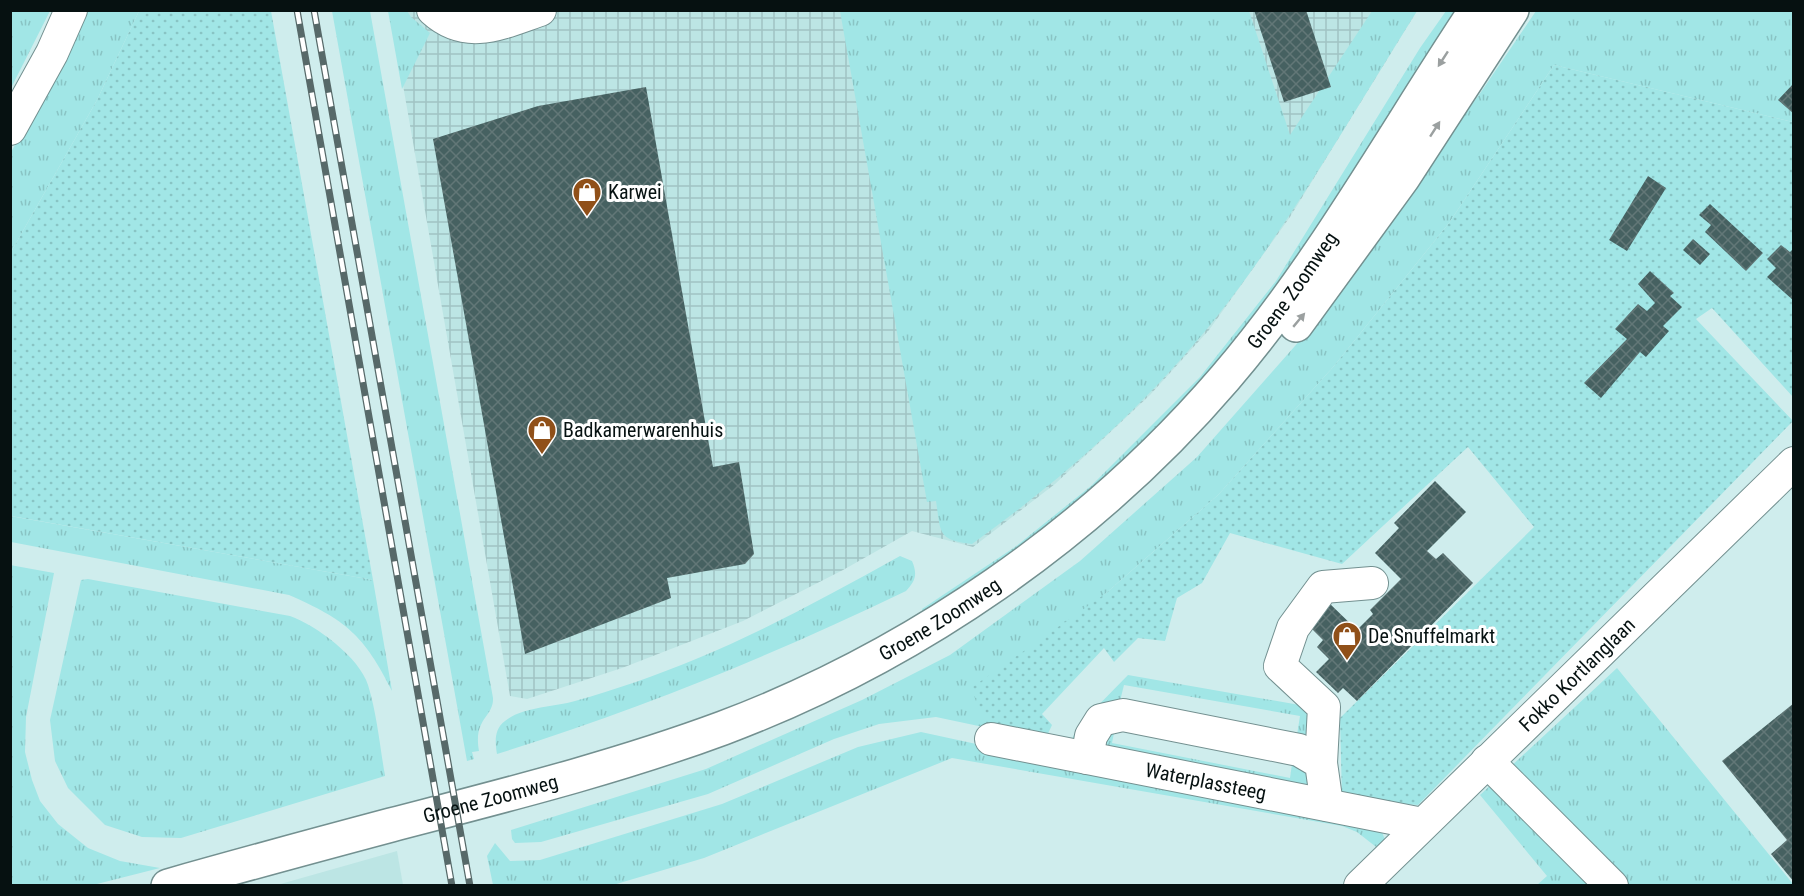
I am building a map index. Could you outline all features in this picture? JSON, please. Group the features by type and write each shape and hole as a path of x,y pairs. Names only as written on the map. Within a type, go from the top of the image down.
{"main road":[{"name":"Groene Zoomweg","path":"168,885 505,795 723,728 849,672 971,601 1080,520 1144,462 1225,378 1288,300 1476,10"},
{"name":"Groene Zoomweg","path":"247,885 634,778 731,745 857,688 980,615 1075,547 1216,420 1307,311 1403,178 1512,10"}],"street":[{"path":"10,129 52,53 71,10"},
{"path":"433,10 444,21 481,29 540,10"},
{"name":"Fokko Kortlanglaan","path":"1360,885 1794,463"},
{"path":"1327,805 1320,763 1324,707 1280,666 1293,628 1323,587 1372,583"},
{"path":"1087,758 1091,736 1101,720 1123,715 1299,750 1320,763"},
{"name":"Waterplassteeg","path":"991,739 1422,824"},
{"path":"1487,760 1612,885"}],"shaded area":[{"path":"390,11 1417,11 1290,217 1209,330 1150,395 1055,484 973,547 912,531 843,570 743,621 622,668 527,699 510,696"},
{"path":"397,851 403,885 277,885"}],"green space":[{"path":"10,11 50,11 11,88"},
{"path":"86,11 139,11 97,100 11,252 11,152 69,53"},
{"path":"139,11 271,11 373,580 11,516 11,252 97,100"},
{"path":"332,11 370,11 493,698 490,710 479,731 479,751 472,752 474,759 467,761"},
{"path":"388,11 407,11 430,33 402,89"},
{"path":"840,11 1249,11 1290,135 1372,11 1417,11 1295,207 1215,319 1160,382 1101,440 1039,494 972,544 947,537 940,528 936,501 927,502"},
{"path":"1446,11 1468,11 1207,388 1021,555 923,613 922,609 1015,547 1091,486 1200,377 1276,281 1420,48"},
{"path":"1536,11 1793,11 1793,122 1554,65 1449,223 1334,366 1218,495 1105,594 988,728 936,717 879,724 834,739 708,794 541,842 515,843 511,830 706,769 862,700 950,655 1080,561 1197,457 1302,338 1481,92"},
{"path":"1554,65 1793,122 1793,397 1712,308 1696,319 1793,421 1418,805 1342,798 1340,718 1534,527 1468,447 1342,564 1230,533 1202,583 1177,598 1165,641 1138,638 1114,662 1104,648 1042,714 1052,725 1045,740 988,728 971,688 1105,594 1218,495 1334,366 1449,223"},
{"path":"10,516 373,580 392,691 372,656 351,631 309,604 289,595 11,542"},
{"path":"900,556 912,561 915,570 913,581 906,591 704,680 602,719 497,754 497,732 501,724 512,716 605,692 696,659 774,623"},
{"path":"10,565 54,573 26,717 25,752 40,801 58,824 88,848 120,861 160,868 93,885 11,885"},
{"path":"88,579 290,616 312,627 347,654 356,664 368,685 385,776 181,838 142,837 105,825 68,788 55,761 50,720 81,580"},
{"path":"1617,668 1793,885 1537,885 1547,876 1480,795"},
{"path":"1128,675 1311,707 1307,736 1297,735 1300,716 1124,685 1120,701 1077,749 1068,747 1079,725"},
{"path":"1115,728 1112,743 1290,778 1292,764 1301,766 1309,775 1309,789 1099,750"},
{"path":"921,732 1382,832 1385,840 1380,850 1357,832 1342,826 952,758 704,858 613,885 493,885 487,856 495,843 510,861 540,860 722,804 858,747"}],"building":[{"path":"1254,10 1306,10 1331,87 1284,102"},
{"path":"1794,83 1794,114 1778,100"},
{"path":"646,87 713,467 739,462 754,554 745,564 667,578 671,598 525,654 433,139 538,106"},
{"path":"1648,176 1666,188 1627,251 1609,240"},
{"path":"1710,204 1763,253 1746,271 1705,232 1711,225 1699,215"},
{"path":"1693,239 1710,254 1700,265 1683,250"},
{"path":"1781,245 1790,252 1794,248 1794,301 1767,277 1776,268 1767,259"},
{"path":"1650,271 1674,293 1670,296 1682,307 1663,326 1669,331 1646,357 1640,352 1601,398 1584,383 1627,339 1615,329 1638,304 1647,311 1655,303 1638,284"},
{"path":"1435,481 1466,512 1427,551 1436,559 1443,553 1473,583 1357,701 1343,688 1338,693 1316,672 1329,659 1317,647 1323,640 1306,623 1328,602 1357,630 1373,614 1370,610 1401,579 1375,553 1399,528 1394,523"},
{"path":"1794,703 1794,882 1771,854 1787,840 1722,761"}],"railway":[{"path":"297,10 452,886"},
{"path":"314,10 470,886"}],"place":[{"name":"Karwei","path":"587,218"},
{"name":"Badkamerwarenhuis","path":"542,456"},
{"name":"De Snuffelmarkt","path":"1347,662"}]}
